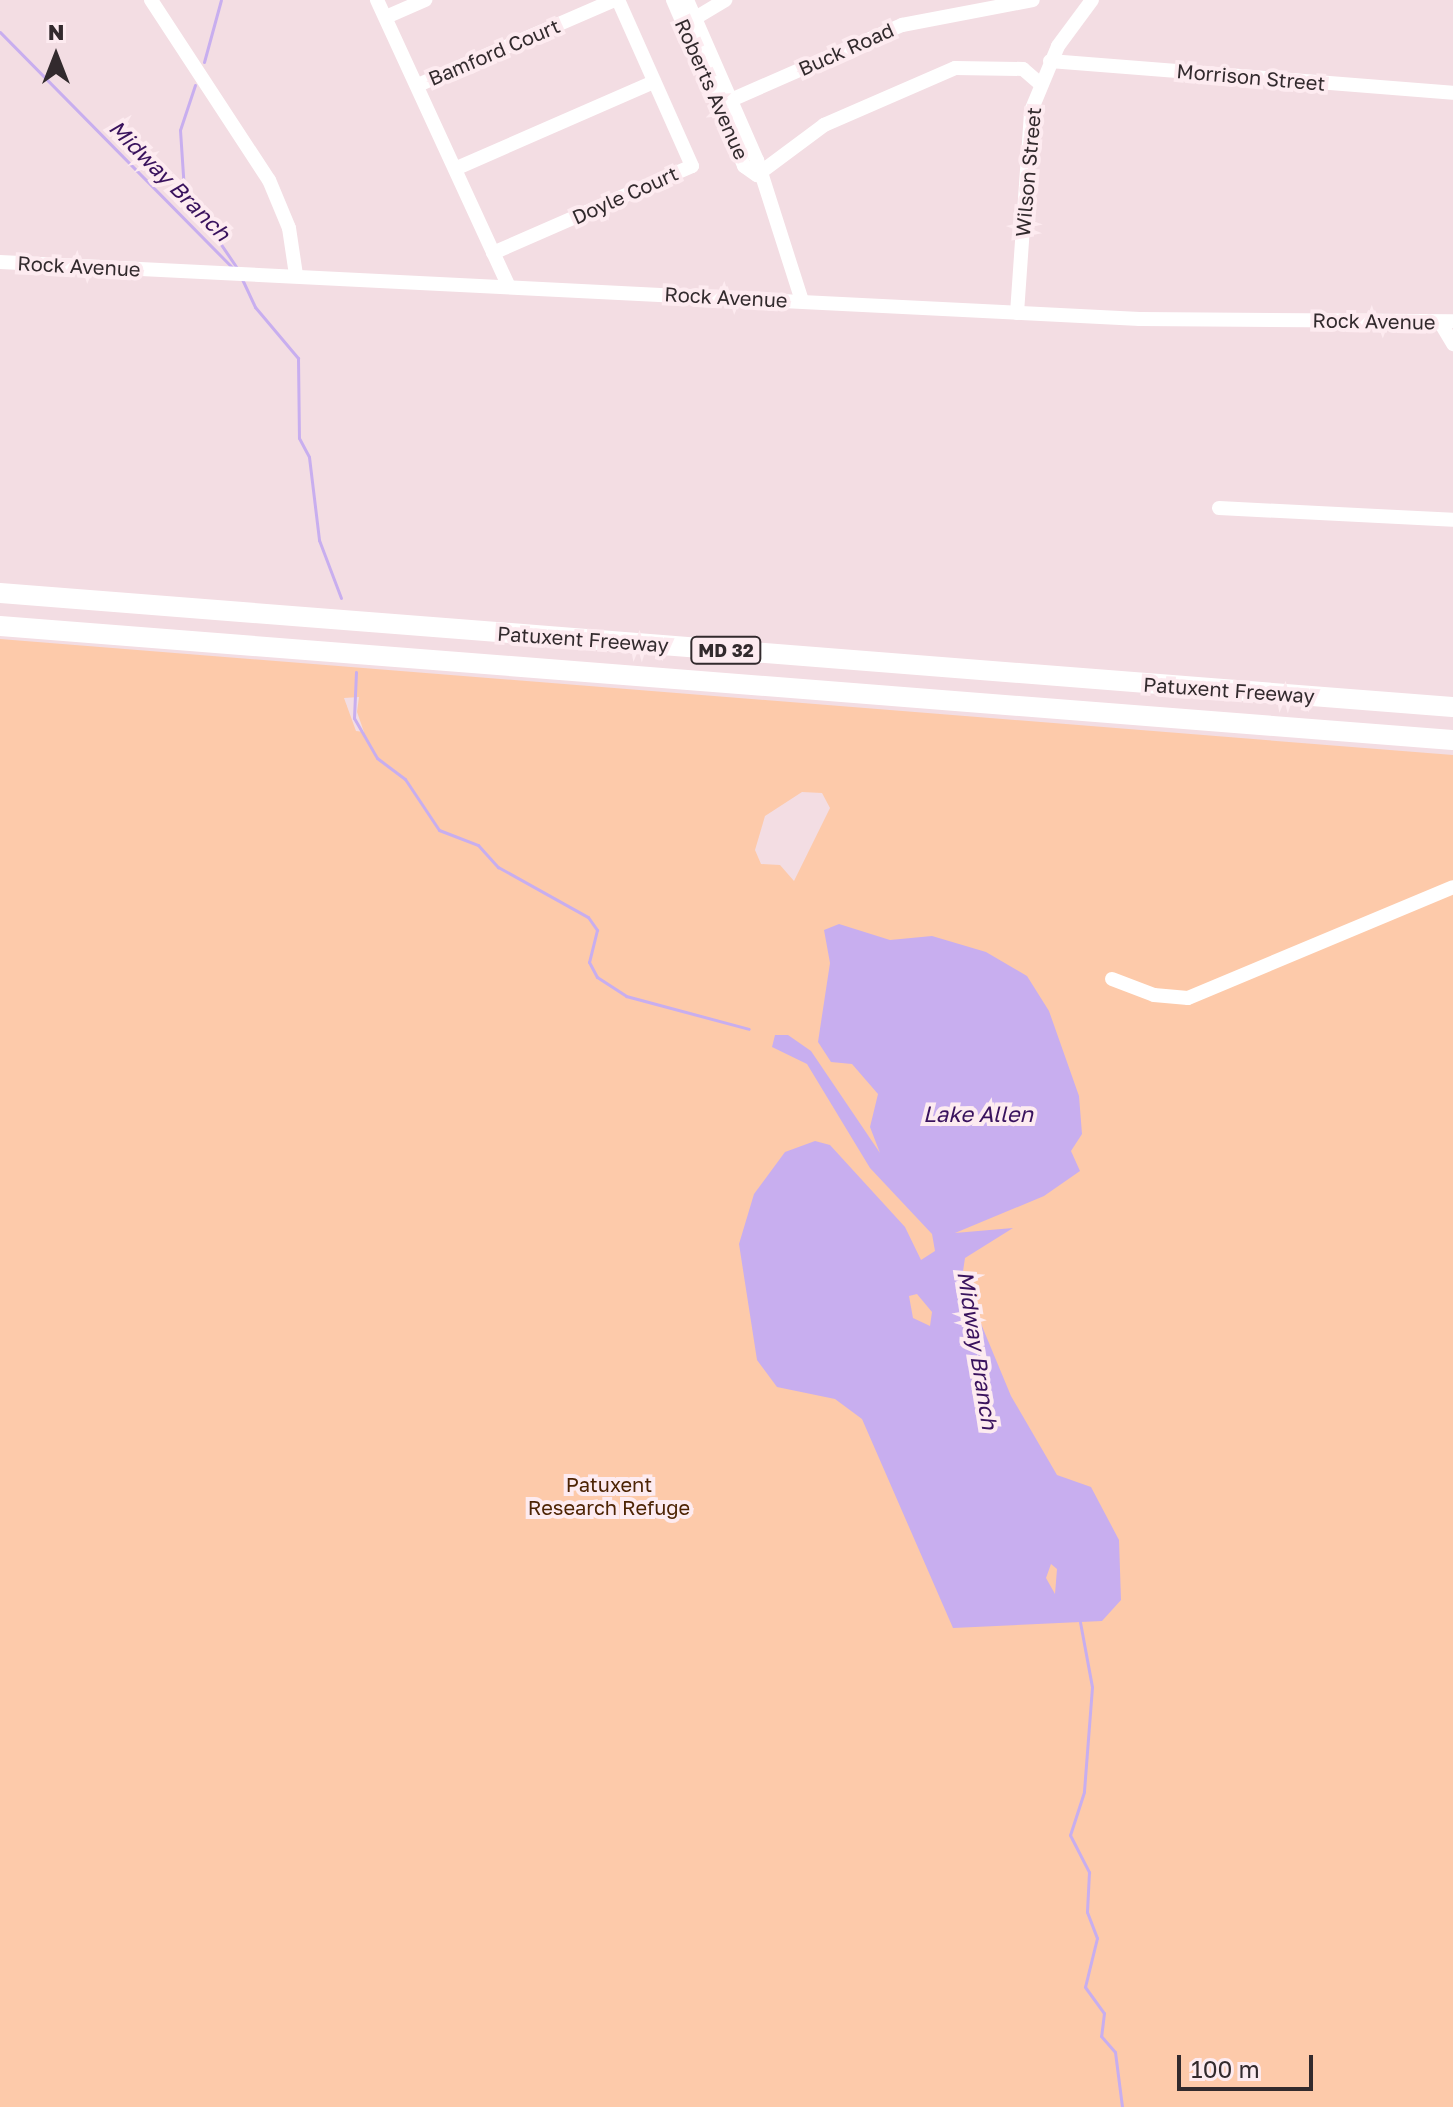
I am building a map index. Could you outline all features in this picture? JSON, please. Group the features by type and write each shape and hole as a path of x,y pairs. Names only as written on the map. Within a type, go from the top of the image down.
{"highway":[{"name":"Patuxent Freeway","path":"0,593 1453,707"},
{"name":"Patuxent Freeway","path":"0,626 1453,740"}],"street":[{"path":"151,0 269,180 289,228 296,275"},
{"path":"377,0 457,168 506,281"},
{"path":"386,17 425,0"},
{"name":"Bamford Court","path":"418,85 616,0 654,82"},
{"name":"Roberts Avenue","path":"673,0 744,166 757,175"},
{"path":"689,36 690,7 725,0"},
{"name":"Buck Road","path":"731,100 902,25 1033,0"},
{"name":"Wilson Street","path":"1017,313 1028,134 1040,84 1084,2"},
{"name":"Roberts Avenue","path":"690,7 731,100 757,175 798,270 802,301"},
{"name":"Morrison Street","path":"1050,61 1453,93"},
{"path":"757,175 824,125 955,68 1023,69 1040,84"},
{"path":"457,168 654,82"},
{"name":"Doyle Court","path":"493,253 692,166 654,82"},
{"path":"712,91 731,100"},
{"name":"Rock Avenue","path":"0,262 506,281 1017,313 1447,322"},
{"path":"1447,322 1453,344"},
{"path":"1219,508 1453,520"},
{"path":"1112,979 1154,995 1188,998 1453,887"}],"green space":[{"name":"Patuxent Research Refuge","path":"0,639 1453,755 1453,2107 0,2107","holes":["359,697 357,712 364,732 356,731 344,698","802,792 822,793 830,808 794,881 780,865 761,864 755,850 765,816"]}],"water":[{"name":"Lake Allen","path":"839,924 890,940 932,936 986,952 1027,976 1049,1011 1079,1096 1082,1134 1071,1151 1080,1171 1044,1196 955,1233 1013,1228 965,1258 962,1278 1011,1396 1057,1475 1091,1487 1119,1540 1121,1600 1102,1621 953,1628 862,1419 835,1399 777,1387 757,1360 739,1244 754,1194 785,1152 815,1141 830,1145 905,1227 921,1260 935,1251 932,1234 870,1168 807,1064 772,1047 775,1035 788,1035 811,1051 880,1153 870,1127 878,1094 852,1064 831,1062 818,1042 830,963 824,930","holes":["917,1294 932,1312 930,1326 913,1318 909,1296","1051,1564 1057,1569 1055,1594 1046,1578"]}],"waterway":[{"path":"204,62 221,0"},
{"name":"Midway Branch","path":"0,32 235,270"},
{"path":"195,85 180,130 184,190 237,268"},
{"name":"Midway Branch","path":"242,279 255,307 298,358 299,438 309,457 319,540 341,598"},
{"name":"Midway Branch","path":"356,672 354,718 377,758 405,779 439,830 478,845 498,867 588,917 597,930 589,962 597,977 626,996 749,1029"},
{"name":"Midway Branch","path":"1080,1622 1092,1687 1084,1792 1070,1835 1089,1872 1087,1912 1097,1938 1085,1987 1104,2013 1101,2036 1115,2052 1122,2107"}]}
